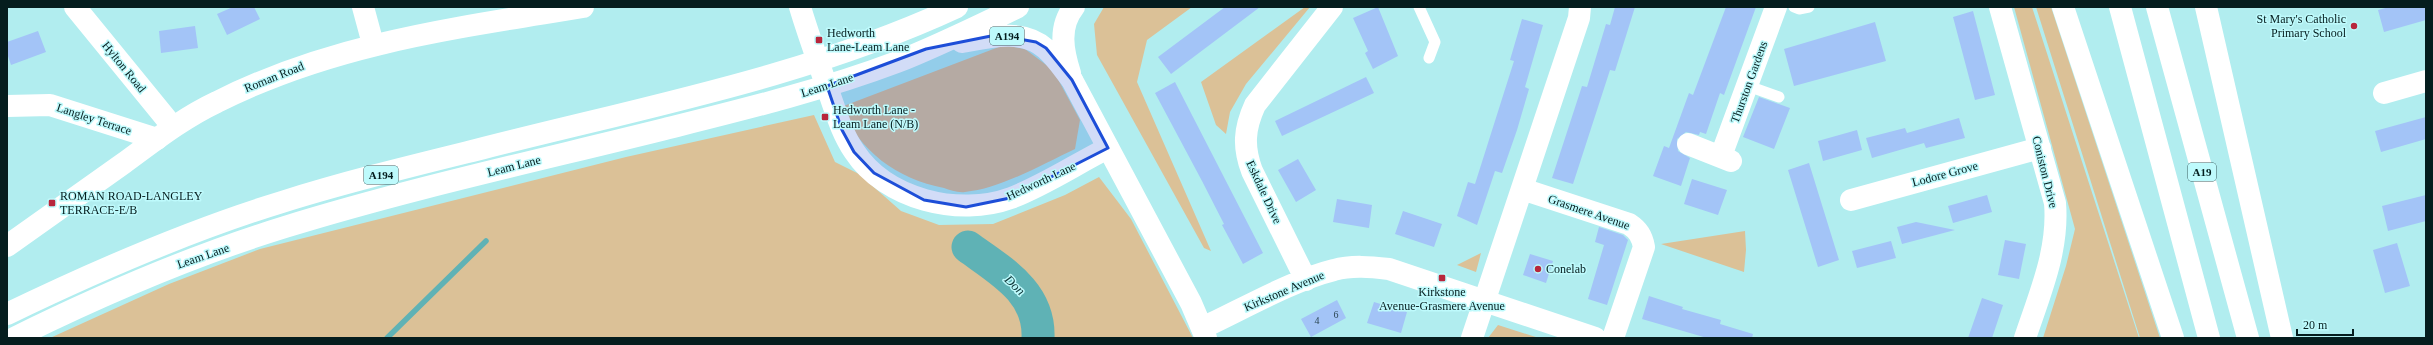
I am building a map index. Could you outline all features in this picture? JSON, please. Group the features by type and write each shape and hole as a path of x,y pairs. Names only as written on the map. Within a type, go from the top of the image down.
{"main road":[{"name":"Hylton Road","path":"75,7 165,133"},
{"path":"363,7 373,44"},
{"name":"Roman Road","path":"7,246 165,133 216,102 260,82 308,63 373,44 583,7"},
{"name":"Hedworth Lane","path":"800,7 842,130 854,152 874,174 901,190 924,200 945,205 966,207 988,203 1010,198 1032,188 1108,148"},
{"name":"Leam Lane","path":"7,314 71,283 160,245 281,202 477,149 769,77 827,60 893,35 957,7"},
{"name":"Leam Lane","path":"14,338 82,305 169,268 284,227 465,179 778,100 898,61 1018,7"},
{"path":"1074,7 1064,28 1063,42 1072,80 1191,303 1204,333"},
{"name":"Eskdale Drive","path":"1306,280 1252,171 1246,155 1245,138 1248,121 1255,105 1332,7"},
{"path":"1472,338 1578,18 1580,7"},
{"name":"Thurston Gardens","path":"1688,144 1726,159 1748,86 1776,7"},
{"name":"Coniston Drive","path":"2000,7 2055,203 2056,220 2053,252 2026,338"},
{"path":"2063,7 2173,338"},
{"path":"2120,7 2208,338"},
{"name":"A19","path":"2157,7 2248,338"},
{"path":"2206,7 2282,338"},
{"name":"A194","path":"926,49 996,35 1022,38 1036,42 1046,48 1072,80"},
{"path":"2384,93 2426,81"},
{"name":"Langley Terrace","path":"7,106 50,105 165,133"},
{"name":"Lodore Grove","path":"1851,200 2040,148"},
{"name":"Grasmere Avenue","path":"1522,189 1629,224 1637,229 1644,247 1613,338"},
{"name":"Kirkstone Avenue","path":"1204,333 1306,280 1334,270 1372,267 1389,269 1595,338"}],"lane":[{"path":"1419,7 1435,42 1430,58"},
{"path":"1794,7 1799,9 1809,7"},
{"path":"1748,86 1778,97"}],"highlighted area":[{"path":"996,35 1036,42 1046,48 1072,80 1108,148 1010,198 966,207 924,200 874,173 854,152 842,130 827,86 926,49"}],"shaded area":[{"path":"1104,7 1192,7 1147,40 1137,82 1211,251 1204,248 1097,55 1094,24"},
{"path":"1305,7 1310,7 1246,84 1230,112 1226,134 1216,125 1201,82"},
{"path":"2014,7 2032,7 2139,338 2043,338 2066,266 2075,229"},
{"path":"2036,7 2051,7 2160,338 2140,338"},
{"path":"1004,45 1025,49 1053,70 1080,120 1075,149 1007,181 978,190 962,192 927,184 911,178 882,161 869,150 858,137 841,107"},
{"path":"814,115 835,162 859,174 901,211 939,225 993,224 1065,195 1099,177 1131,219 1193,338 50,338 169,284 260,249 626,157"},
{"path":"1745,231 1746,250 1744,272 1661,244"},
{"path":"1481,253 1476,272 1457,265"},
{"path":"1498,325 1539,338 1488,338"}],"building":[{"path":"233,7 254,7 260,19 227,35 217,14"},
{"path":"1225,7 1260,7 1171,74 1158,57"},
{"path":"1378,7 1398,56 1373,69 1365,53 1368,51 1353,18"},
{"path":"1615,7 1635,7 1615,71 1610,70 1573,184 1552,178 1582,86 1587,87 1606,24 1610,25"},
{"path":"1726,7 1756,7 1724,95 1720,93 1706,134 1700,132 1699,135 1686,132 1677,139 1678,151 1690,158 1681,186 1653,176 1664,146 1669,148 1689,93 1693,95"},
{"path":"2389,7 2426,7 2426,20 2384,32 2378,10"},
{"path":"1973,11 1995,95 1975,100 1953,17"},
{"path":"1522,19 1543,25 1525,87 1529,89 1517,130 1502,173 1495,171 1477,225 1457,216 1468,182 1475,184 1514,61 1510,60"},
{"path":"1875,22 1886,61 1794,86 1784,49"},
{"path":"195,26 198,48 161,53 159,31"},
{"path":"38,31 46,52 11,65 7,53 7,42"},
{"path":"1366,77 1374,93 1282,136 1275,121"},
{"path":"1175,82 1263,253 1243,264 1222,225 1224,224 1202,181 1155,93"},
{"path":"1759,97 1790,108 1774,149 1743,137"},
{"path":"2426,117 2426,139 2381,152 2375,131"},
{"path":"1959,118 1965,138 1926,148 1924,143 1872,158 1866,138 1905,128 1907,133"},
{"path":"1857,130 1862,150 1823,161 1818,141"},
{"path":"1298,159 1316,190 1296,202 1278,170"},
{"path":"1809,163 1839,260 1818,267 1788,170"},
{"path":"1692,179 1727,190 1718,215 1684,204"},
{"path":"1987,195 1992,212 1953,223 1948,206"},
{"path":"2426,195 2426,221 2388,231 2382,206"},
{"path":"1337,199 1372,205 1369,228 1333,222"},
{"path":"1403,211 1442,224 1434,247 1395,234"},
{"path":"1916,222 1955,230 1902,244 1897,227"},
{"path":"1599,227 1623,235 1628,240 1607,305 1588,299 1604,245 1595,242"},
{"path":"2005,240 2026,244 2019,279 1998,275"},
{"path":"1891,241 1896,258 1857,268 1852,251"},
{"path":"2397,243 2410,286 2385,293 2373,250"},
{"path":"1530,254 1553,261 1546,283 1523,275"},
{"path":"1649,296 1683,307 1682,309 1721,320 1720,324 1753,334 1752,338 1707,338 1642,319"},
{"path":"1982,298 2003,305 1992,338 1968,338"},
{"path":"1337,300 1346,318 1311,337 1301,319"},
{"path":"1374,302 1407,312 1401,333 1367,323"}],"waterway":[{"path":"387,338 486,241"},
{"name":"Don","path":"968,247 1005,274 1025,295 1033,308 1037,322 1038,338"}],"place":[{"name":"St Mary's Catholic Primary School","path":"2354,26"},
{"name":"Hedworth Lane-Leam Lane","path":"819,40"},
{"name":"Hedworth Lane - Leam Lane (N/B)","path":"825,117"},
{"name":"ROMAN ROAD-LANGLEY TERRACE-E/B","path":"52,203"},
{"name":"Conelab","path":"1538,269"},
{"name":"Kirkstone Avenue-Grasmere Avenue","path":"1442,278"}]}
